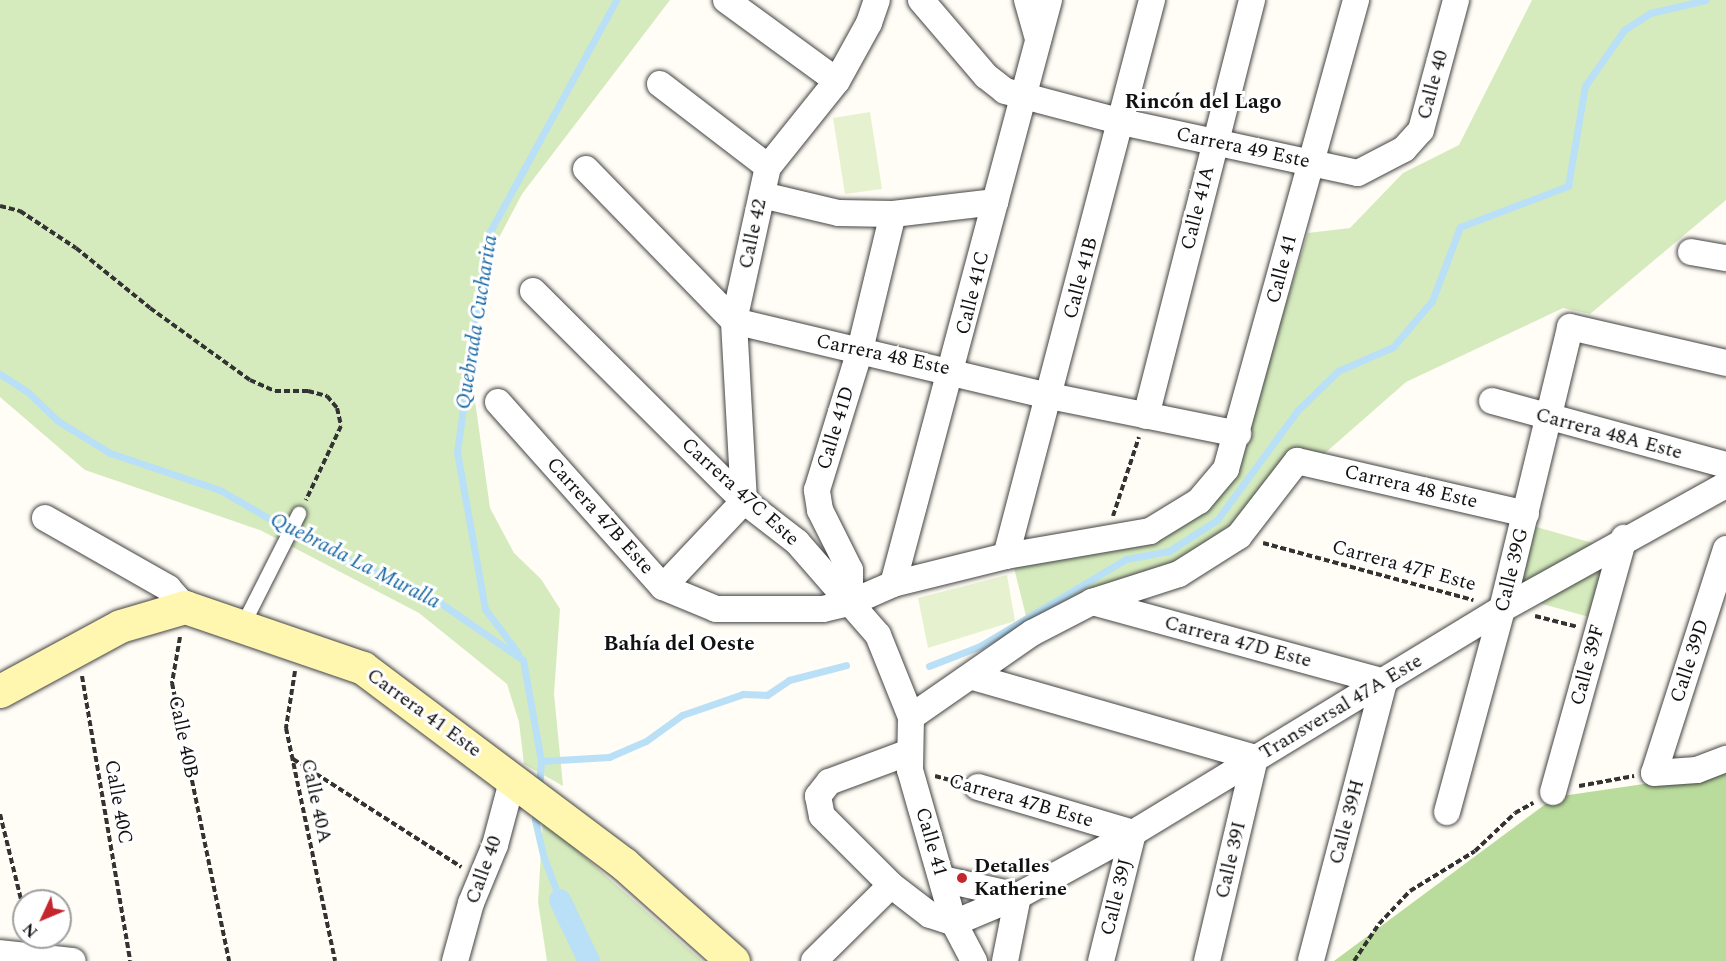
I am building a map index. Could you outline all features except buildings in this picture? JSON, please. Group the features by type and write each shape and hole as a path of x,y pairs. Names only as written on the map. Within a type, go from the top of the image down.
{"street":[{"path":"726,0 837,81"},
{"name":"Calle 42","path":"744,501 734,321 768,167 837,81 877,0"},
{"name":"Carrera 49 Este","path":"921,0 986,76 1005,91 1024,99 1358,173"},
{"path":"1027,0 1038,39"},
{"name":"Calle 41C","path":"893,584 953,370 1049,0"},
{"name":"Calle 41B","path":"1006,556 1122,122 1152,0"},
{"name":"Calle 41A","path":"1146,416 1252,0"},
{"name":"Calle 41","path":"1105,539 1150,531 1175,519 1199,501 1226,469 1238,434 1356,0"},
{"name":"Calle 40","path":"1358,173 1404,149 1421,130 1456,0"},
{"path":"660,84 768,167"},
{"path":"586,169 734,321"},
{"path":"762,195 839,213 893,214 995,202"},
{"name":"Calle 41D","path":"850,603 850,570 820,510 817,490 860,350 893,214"},
{"path":"1691,252 1726,258"},
{"name":"Carrera 47C Este","path":"533,291 744,501 797,542 878,635 910,717"},
{"name":"Carrera 48 Este","path":"734,321 953,370 1050,396 1238,434"},
{"name":"Calle 39G","path":"1447,812 1502,609 1570,327 1726,363"},
{"name":"Carrera 48A Este","path":"1492,401 1547,418 1726,465"},
{"name":"Carrera 47B Este","path":"498,402 663,587 716,609 823,609 850,603"},
{"name":"Carrera 48 Este","path":"1239,536 1296,461 1526,514"},
{"name":"Transversal 47A Este","path":"954,923 1018,896 1132,833 1502,609 1624,538 1726,485"},
{"path":"663,587 744,501"},
{"path":"4,684 120,626 185,607 168,588 45,518"},
{"path":"910,717 973,677 1032,633 1092,602 1179,574 1239,536"},
{"name":"Calle 39F","path":"1553,792 1624,538"},
{"path":"850,603 893,584 1006,556 1105,539"},
{"name":"Calle 39D","path":"1654,773 1726,549"},
{"name":"Carrera 47D Este","path":"1092,602 1384,682"},
{"name":"Carrera 41 Este","path":"185,607 363,668 520,783 624,864 734,961"},
{"path":"973,677 1255,758"},
{"name":"Calle 39H","path":"1311,961 1384,682"},
{"name":"Calle 41","path":"910,717 909,762 954,923 974,961"},
{"name":"Calle 39I","path":"1207,961 1255,758"},
{"path":"1654,773 1697,770 1726,759"},
{"path":"909,762 829,782 818,796 822,816 891,885 930,915 954,923"},
{"name":"Calle 40","path":"455,961 481,880 520,783"},
{"name":"Carrera 47B Este","path":"978,787 1132,833"},
{"name":"Calle 39J","path":"1101,961 1132,833"},
{"path":"942,879 1018,896 1005,961"},
{"path":"814,961 891,885"},
{"path":"0,953 73,961"}],"lane":[{"path":"242,627 299,514"}],"path":[{"path":"0,206 20,211 76,248 150,308 250,380 275,391 308,392 327,396 337,408 341,426 299,514"},
{"path":"1105,539 1146,416"},
{"name":"Carrera 47F Este","path":"1239,536 1502,609 1597,631"},
{"name":"Calle 40B","path":"185,607 172,683 229,961"},
{"name":"Calle 40A","path":"299,647 286,728 335,961"},
{"name":"Calle 40C","path":"77,649 130,961"},
{"path":"292,759 481,880"},
{"name":"Carrera 47B Este","path":"909,762 978,787"},
{"path":"1354,961 1378,924 1410,891 1440,876 1475,851 1515,813 1553,792 1654,773"},
{"path":"0,814 18,889"}],"green space":[{"path":"0,0 670,0 522,194 485,264 470,365 490,508 514,553 541,579 560,609 554,694 563,786 524,764 519,722 507,684 419,613 260,530 85,470 0,397"},
{"path":"1532,0 1726,0 1726,200 1590,314 1563,308 1406,382 1308,468 1178,563 1028,624 1013,564 1138,542 1232,477 1308,233 1350,228 1403,173 1459,145"},
{"path":"870,112 882,189 845,194 833,118"},
{"path":"1533,526 1610,548 1589,617 1518,597"},
{"path":"1007,575 1015,621 928,648 918,598"},
{"path":"1726,772 1726,961 1334,961 1555,797"},
{"path":"543,820 702,961 547,961 538,902"}],"waterway":[{"name":"Quebrada Cucharita","path":"518,653 485,609 457,452 487,237 616,0"},
{"path":"929,666 980,646 1126,559 1169,551 1217,520 1297,411 1338,371 1393,347 1432,301 1460,227 1568,186 1585,86 1624,30 1650,13 1706,0"},
{"name":"Quebrada La Muralla","path":"0,374 28,392 58,421 110,453 220,490 324,550 423,591 523,660 541,761 539,789"},
{"path":"541,761 609,757 646,741 682,715 743,694 767,695 789,680 846,665"},
{"name":"Quebrada La Muralla","path":"536,809 535,820 544,858 560,900"},
{"path":"560,900 589,961"}],"place":[{"name":"Detalles Katherine","path":"962,878"}],"district":[{"name":"Rincón del Lago","path":"1203,102"},
{"name":"Bahía del Oeste","path":"679,644"}]}
